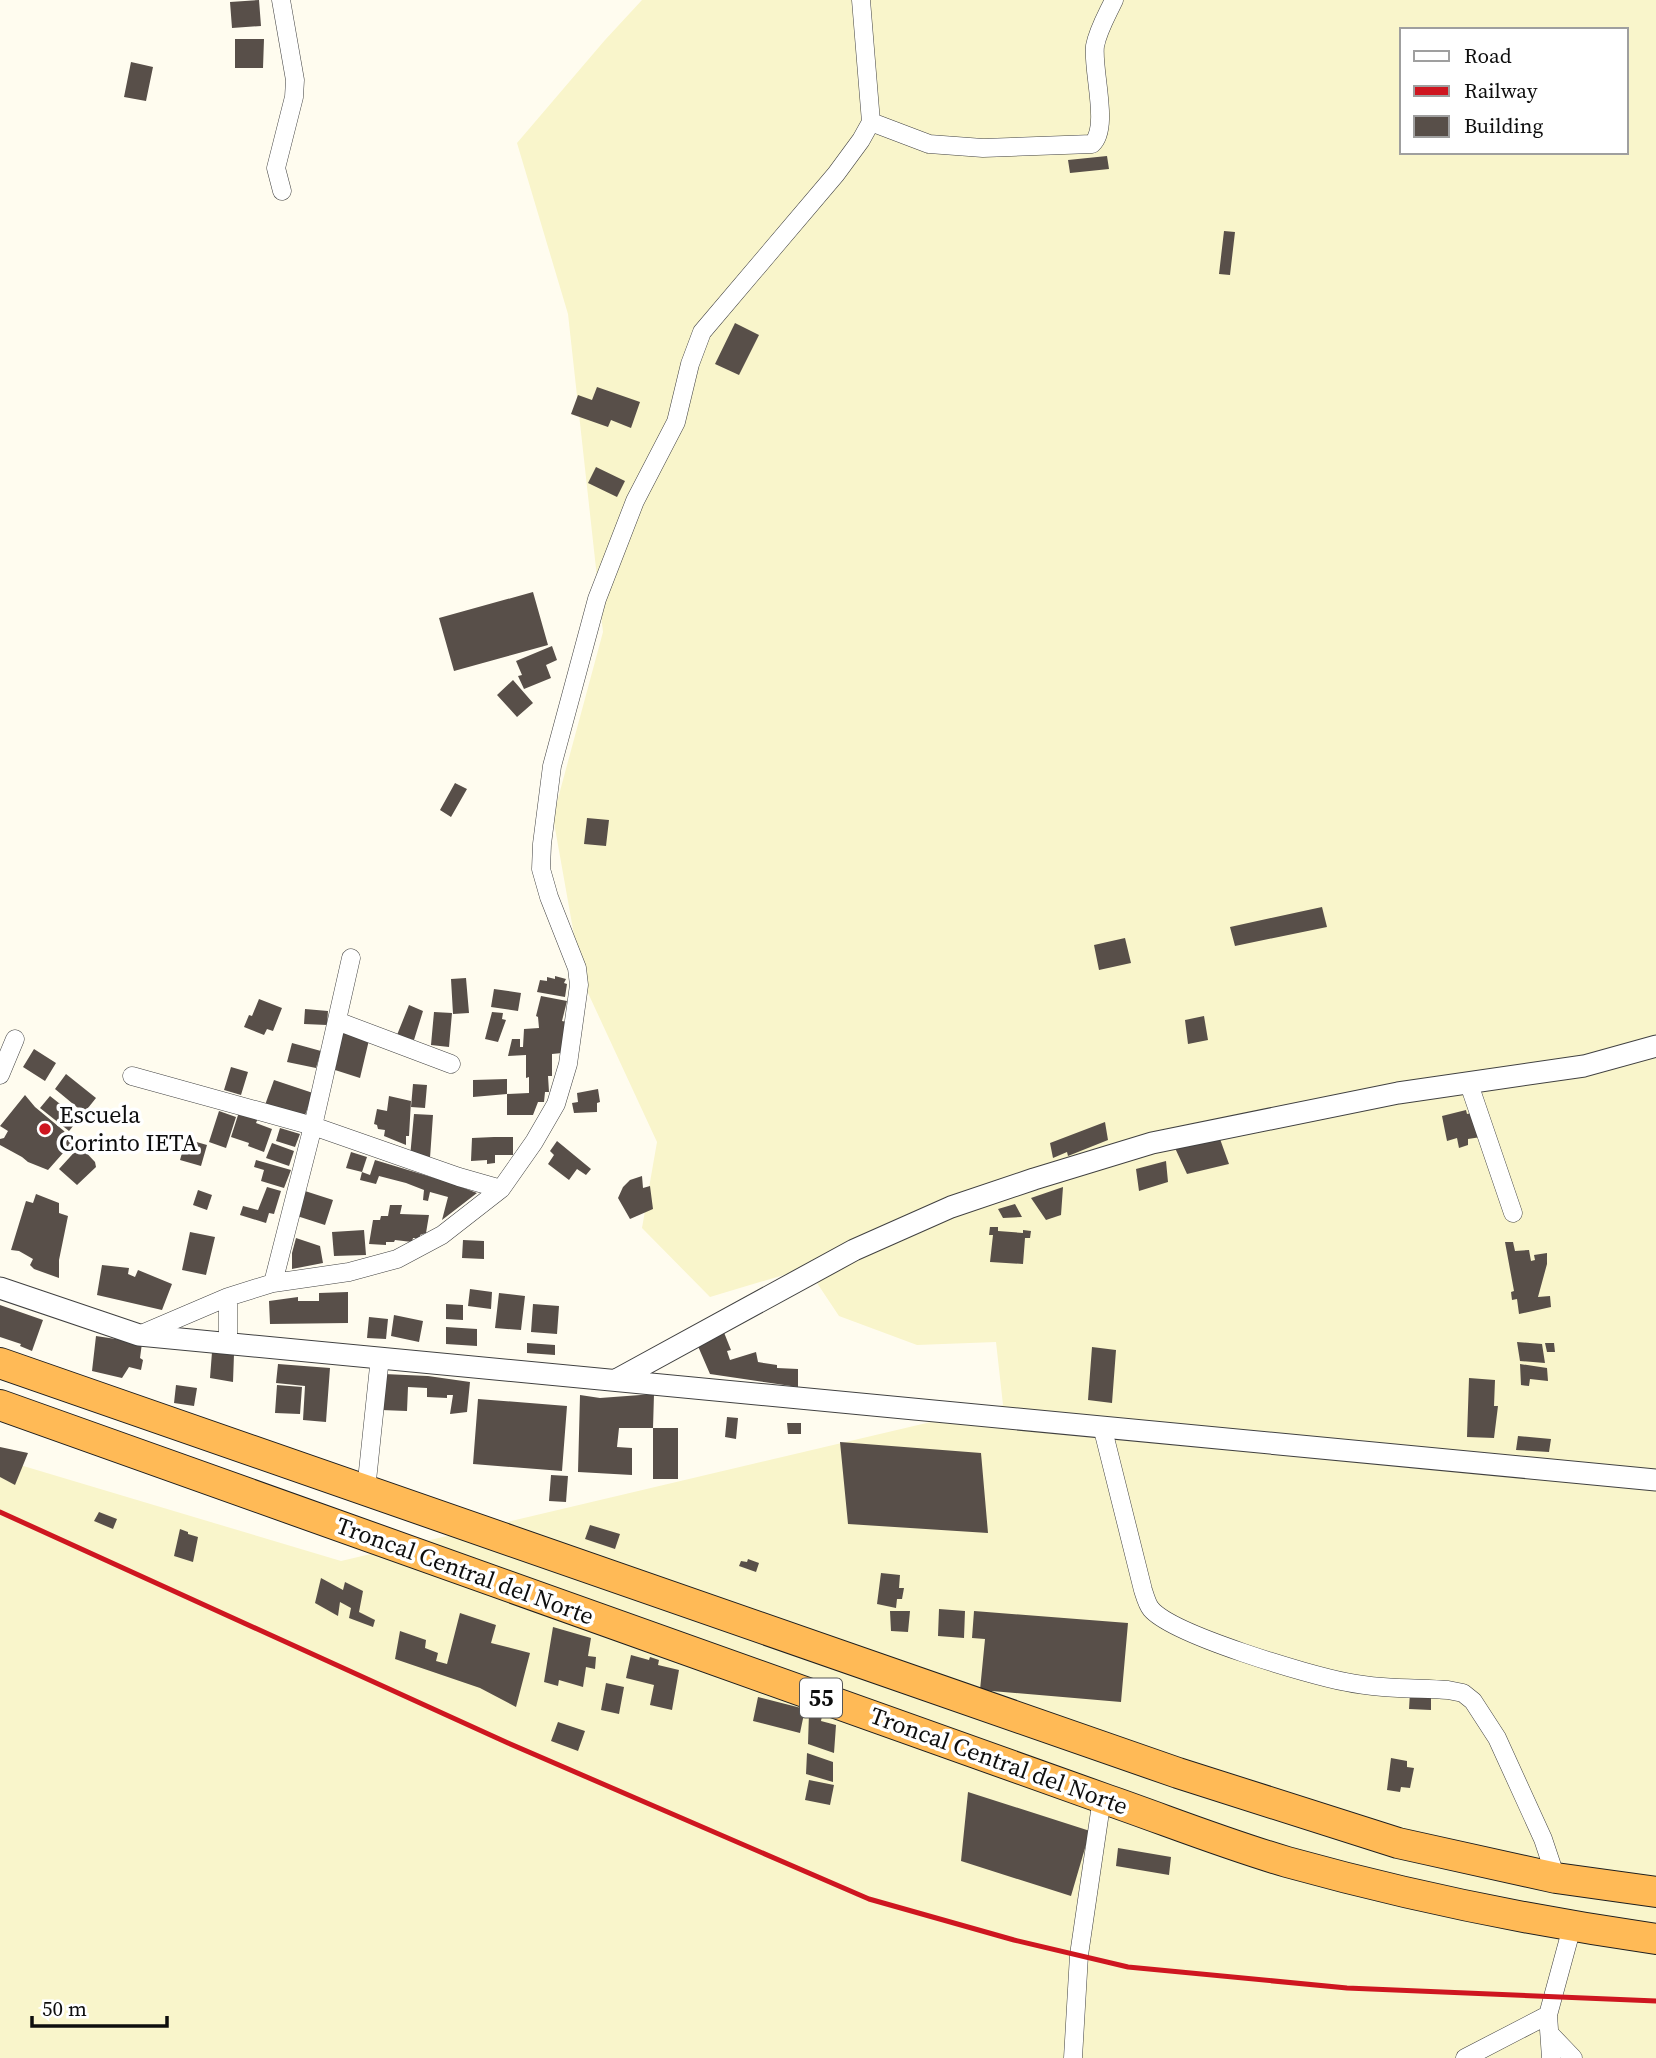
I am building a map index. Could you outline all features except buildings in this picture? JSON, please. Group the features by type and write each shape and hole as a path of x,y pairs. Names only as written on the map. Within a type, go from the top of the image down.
{"highway":[{"name":"Troncal Central del Norte","path":"0,1363 1178,1773 1398,1843 1556,1878 1656,1892"},
{"name":"Troncal Central del Norte","path":"0,1405 1285,1861 1408,1894 1572,1927 1656,1939"}],"street":[{"path":"282,0 295,80 292,109 276,168 282,191"},
{"path":"139,1335 228,1297 273,1283 349,1272 397,1259 442,1235 501,1189 534,1142 556,1104 568,1064 579,985 578,974 541,869 552,766 560,731 597,599 635,501 676,422 690,364 702,332 836,174 871,122 861,0"},
{"path":"871,122 929,144 983,148 1092,144 1099,135 1100,120 1095,47 1114,0"},
{"path":"273,1283 313,1126 351,958"},
{"path":"337,1021 451,1064"},
{"path":"0,1075 15,1040"},
{"path":"616,1380 854,1250 975,1199 1152,1143 1398,1093 1584,1066 1656,1046"},
{"path":"132,1076 313,1126 425,1166 501,1189"},
{"path":"1469,1084 1513,1213"},
{"path":"0,1288 139,1335 1656,1480"},
{"path":"228,1297 228,1343"},
{"path":"366,1490 380,1357"},
{"path":"1102,1426 1143,1590 1151,1609 1175,1627 1319,1676 1347,1683 1463,1693 1474,1701 1497,1738 1543,1839 1556,1878"},
{"path":"1073,2058 1079,1955 1102,1798"},
{"path":"1551,2058 1548,2015 1572,1927"},
{"path":"1465,2058 1548,2015"},
{"path":"1550,2034 1573,2058"}],"shaded area":[{"path":"642,0 1656,0 1656,2058 0,2058 0,1459 341,1561 1003,1405 996,1342 917,1345 839,1316 807,1268 710,1297 642,1228 657,1142 582,980 553,817 603,632 568,314 517,143"}],"railway":[{"path":"0,1512 508,1743 869,1899 1014,1940 1128,1967 1347,1988 1656,2001"}],"place":[{"name":"Escuela Corinto IETA","path":"45,1129"}]}
